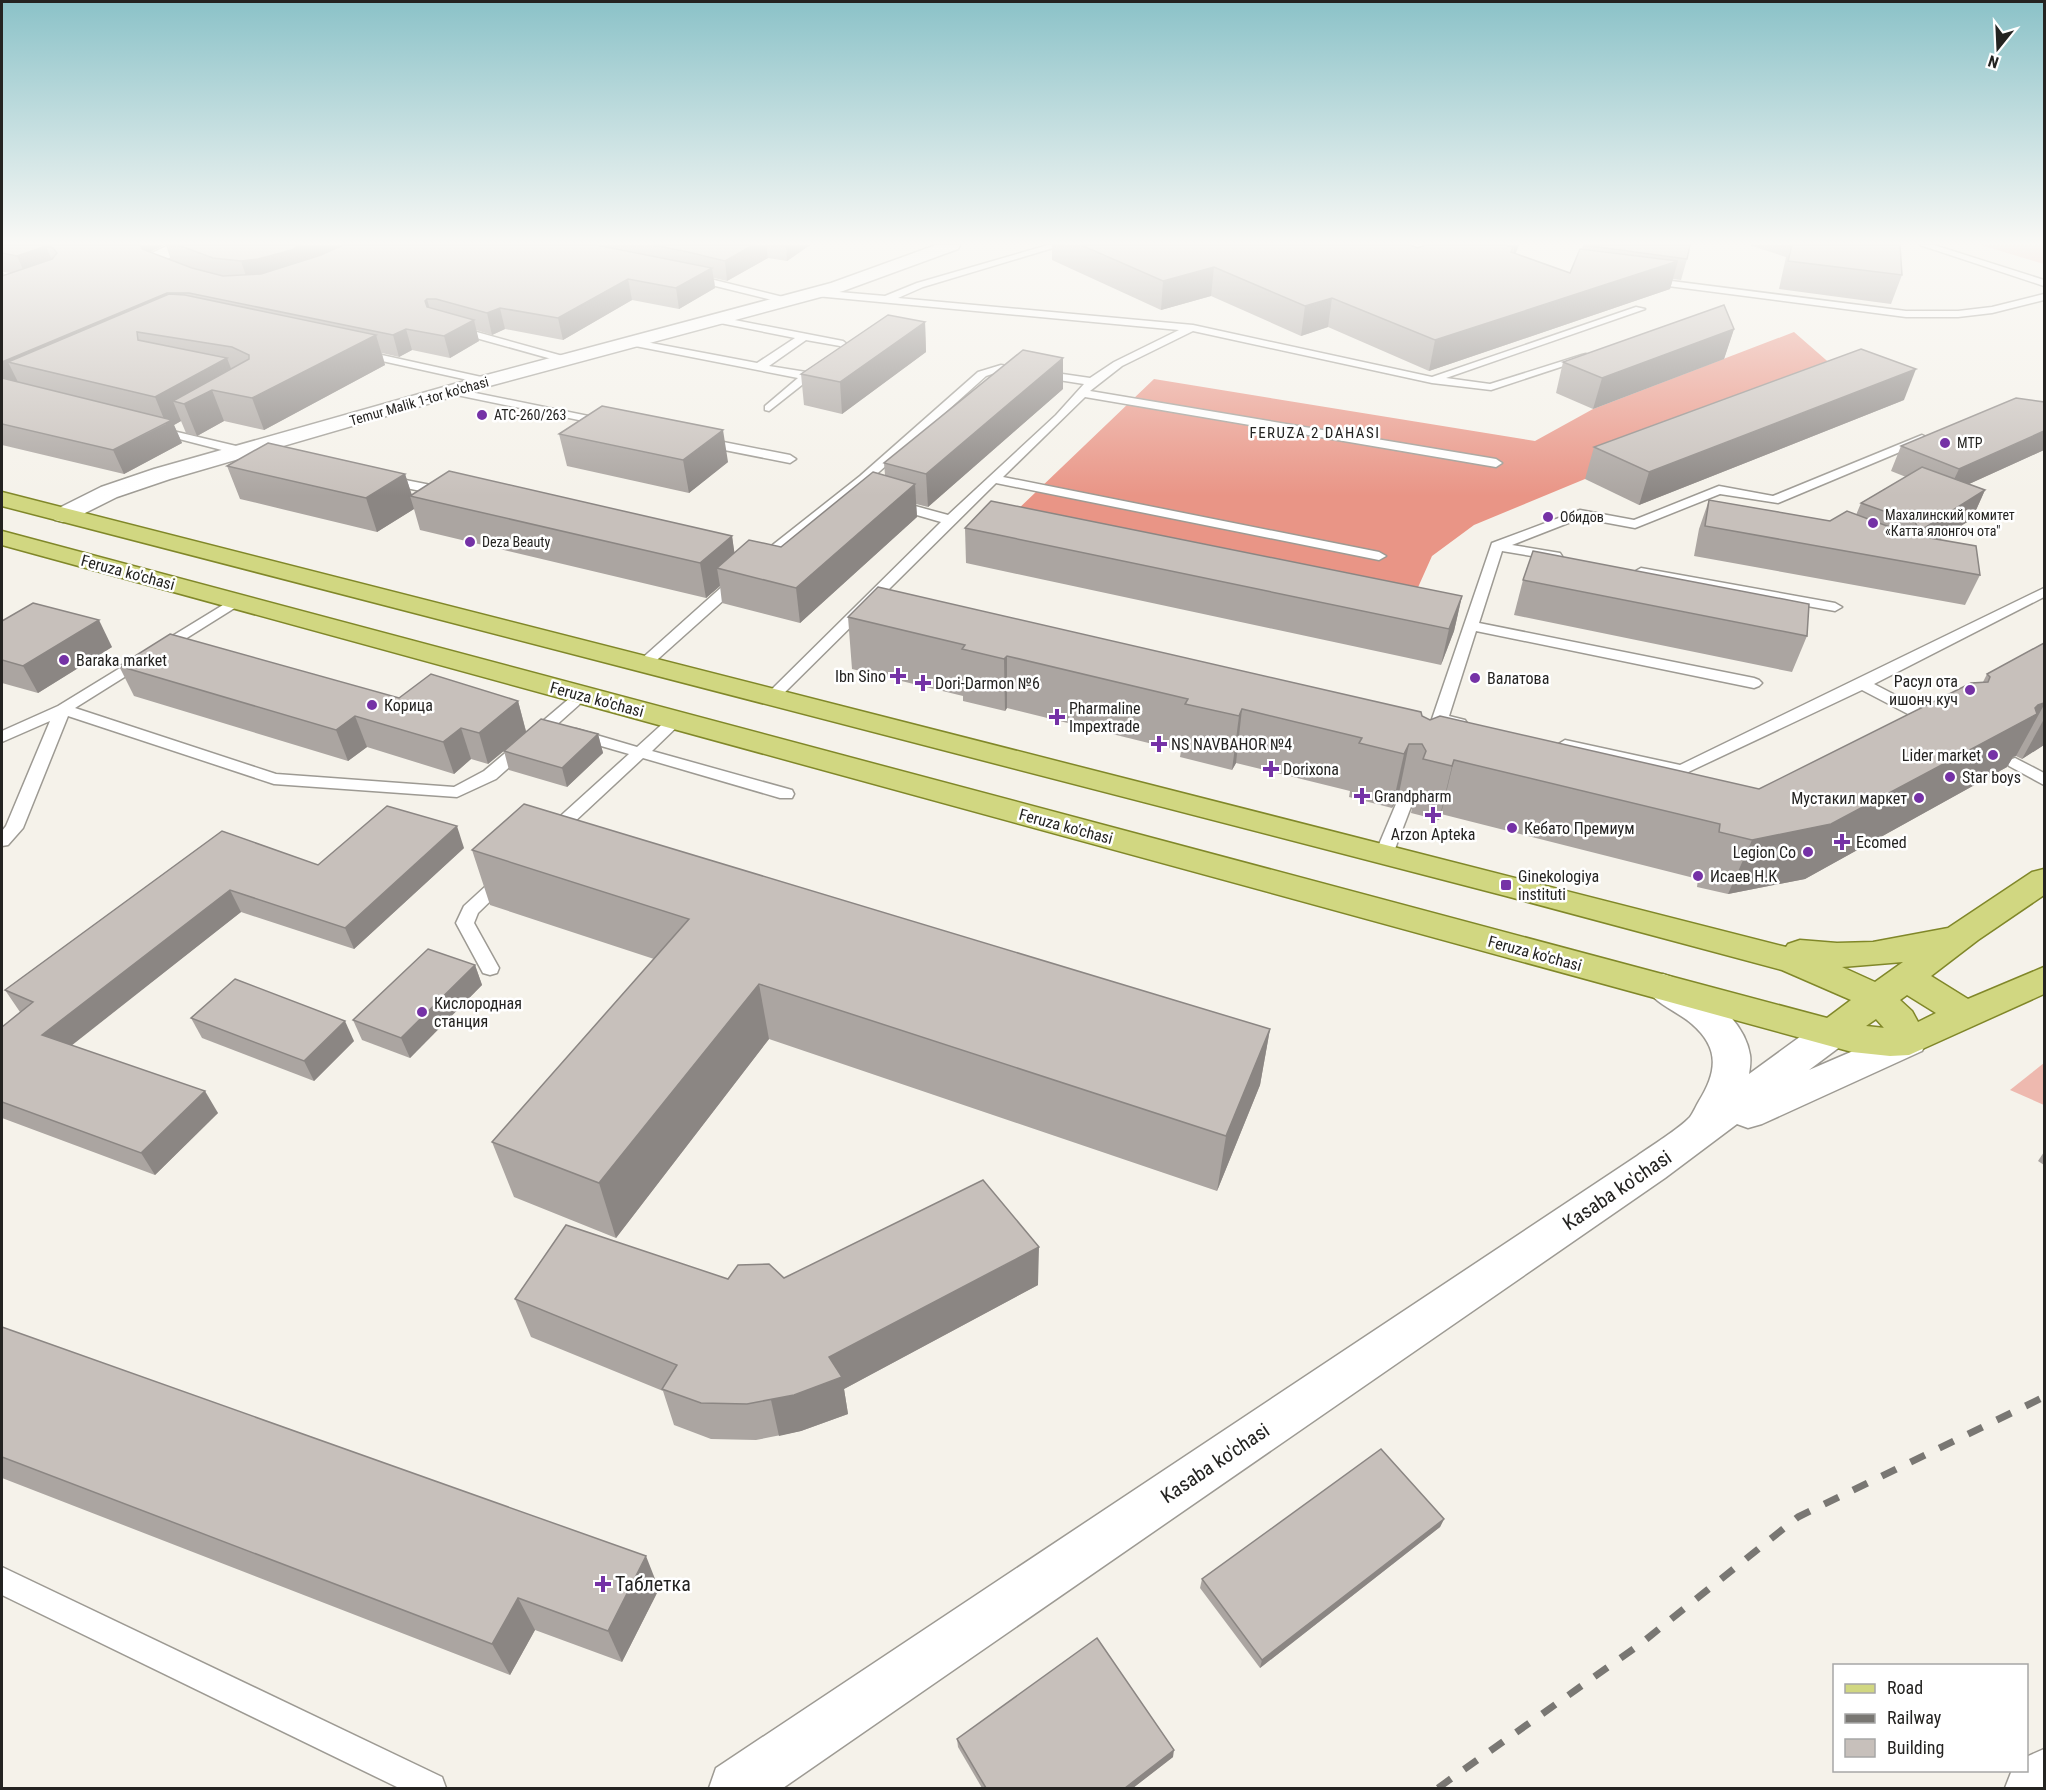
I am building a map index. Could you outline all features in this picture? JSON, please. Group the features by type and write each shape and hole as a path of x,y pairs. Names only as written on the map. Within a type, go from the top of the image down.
{"main road":[{"path":"2,500 1711,938 1812,967 1851,984 1877,999 1899,1020 1909,1041 2044,980"},
{"name":"Feruza ko'chasi","path":"2,538 1832,1033 1871,1041 1909,1041"},
{"path":"842,765 866,760 882,750 886,738 879,724"},
{"path":"1832,1033 1966,932 2044,880"},
{"path":"1711,938 1782,950 1850,956 1911,949 1966,932"},
{"path":"1906,977 1966,1015"}],"street":[{"name":"Temur Malik 1-tor ko'chasi","path":"63,515 109,492 241,452 486,381 681,329"},
{"path":"1663,987 1692,1004 1714,1022 1727,1038 1734,1059 1732,1076 1725,1095 1694,1137"},
{"name":"Kasaba ko'chasi","path":"736,1788 1694,1137 1832,1033"},
{"name":"Kasaba ko'chasi","path":"1694,1137 1909,1041"},
{"path":"2032,1788 2044,1777"}],"lane":[{"path":"453,329 566,360"},
{"path":"759,329 843,344 849,350 808,375 769,408"},
{"path":"772,697 1092,382 1118,364 1192,329"},
{"path":"1195,329 1432,380 1491,387 1603,352"},
{"path":"1432,380 1583,329"},
{"path":"758,368 803,337"},
{"path":"630,342 758,368 808,375"},
{"path":"344,350 486,381"},
{"path":"644,664 756,558 770,554 864,479 982,374 1001,368 1092,382"},
{"path":"451,392 617,425"},
{"path":"1082,393 1496,464"},
{"path":"171,434 192,423"},
{"path":"149,429 274,458"},
{"path":"1497,546 1580,513 1635,524 1719,490 1774,500 1933,435"},
{"path":"686,439 790,459"},
{"path":"376,478 454,494"},
{"path":"864,479 861,489 878,499 950,520"},
{"path":"994,479 1378,556"},
{"path":"1719,490 1774,511"},
{"path":"1497,546 1567,559"},
{"path":"1431,738 1434,717 1472,626 1497,546"},
{"path":"1626,569 1835,607"},
{"path":"1555,743 1682,770 1862,684 2044,592"},
{"path":"875,594 898,599"},
{"path":"2,737 63,709 236,601"},
{"path":"1472,626 1754,683"},
{"path":"1862,684 1952,731"},
{"path":"63,709 274,779 457,792 490,775 582,695"},
{"path":"2,841 14,828 63,709"},
{"path":"1434,717 1474,726"},
{"path":"536,849 676,720"},
{"path":"545,726 786,794"},
{"path":"2015,763 2044,780"},
{"path":"1384,854 1404,804"},
{"path":"490,968 465,923 470,910 520,864"},
{"path":"2,1581 431,1788"}],"shaded area":[{"path":"1794,332 1849,380 1585,479 1474,525 1432,556 1403,621 991,535 1154,379 1535,441 1593,409"},
{"path":"2044,1063 2044,1105 2010,1090"}],"building":[{"path":"2,329 82,329 2,362"},
{"path":"87,329 345,329 376,335 252,398 212,390 184,404 173,401 249,359 249,355 232,347 137,332 138,340 227,358 155,397 8,362"},
{"path":"362,329 458,329 444,336 406,329 393,335"},
{"path":"868,329 916,329 840,382 801,374"},
{"path":"1407,329 1470,329 1435,340"},
{"path":"1658,329 1734,329 1602,378 1563,362"},
{"path":"1861,349 1916,369 1649,472 1594,447"},
{"path":"1023,350 1063,358 926,474 884,463"},
{"path":"2,378 172,420 113,450 2,424"},
{"path":"2016,398 2044,402 2044,431 1959,469 1901,446"},
{"path":"602,406 723,430 683,460 559,434"},
{"path":"268,443 405,474 366,498 227,466"},
{"path":"1922,467 1985,490 1913,535 1976,546 1980,575 1705,526 1709,500 1830,521 1847,511 1903,532 1914,532 1918,528 1915,522 1861,503"},
{"path":"449,471 732,536 700,563 410,496"},
{"path":"873,472 915,484 796,588 717,568 749,540 781,547"},
{"path":"991,501 1462,596 1449,629 965,528"},
{"path":"1533,551 1809,604 1807,636 1523,580"},
{"path":"878,587 1421,712 1422,716 1430,720 1440,716 1759,789 1971,683 1988,682 1990,677 1987,674 2044,643 2044,703 2035,708 2037,714 1831,824 1752,840 1719,832 1720,824 1454,760 1452,766 1423,759 1426,751 1422,744 1409,744 1404,754 1359,743 1362,738 1242,709 1239,716 1185,704 1188,699 1007,656 1004,659 962,649 965,645 848,617"},
{"path":"33,603 99,620 23,666 2,660 2,621"},
{"path":"170,634 399,698 431,674 518,701 479,733 461,728 443,742 355,716 336,730 119,666"},
{"path":"541,719 598,734 562,768 504,751"},
{"path":"524,804 1270,1029 1226,1136 759,984 599,1183 492,1142 689,919 472,850"},
{"path":"387,806 457,826 345,928 230,890 42,1035 205,1091 141,1153 2,1102 2,1027 33,1002 5,990 222,831 318,865"},
{"path":"428,949 475,965 401,1038 353,1020"},
{"path":"235,979 345,1021 304,1061 191,1018"},
{"path":"983,1180 1039,1247 829,1357 842,1377 794,1395 747,1404 701,1403 662,1389 677,1365 515,1299 566,1225 728,1279 738,1265 769,1264 784,1278"},
{"path":"2,1327 646,1556 608,1631 518,1598 492,1644 2,1457"},
{"path":"1381,1449 1444,1519 1262,1660 1202,1579"},
{"path":"1097,1638 1174,1750 1125,1788 986,1788 957,1739"}],"railway":[{"path":"1438,1788 1639,1645 1798,1517 2044,1397"}],"place":[{"name":"АТС-260/263","path":"482,415"},
{"name":"MTP","path":"1945,443"},
{"name":"Обидов","path":"1548,517"},
{"name":"Махалинский комитет «Катта ялонгоч ота\"","path":"1873,523"},
{"name":"Deza Beauty","path":"470,542"},
{"name":"Baraka market","path":"64,660"},
{"name":"Ibn Sino","path":"898,676"},
{"name":"Валатова","path":"1475,678"},
{"name":"Dori-Darmon №6","path":"923,683"},
{"name":"Расул ота ишонч куч","path":"1970,690"},
{"name":"Корица","path":"372,705"},
{"name":"Pharmaline Impextrade","path":"1057,717"},
{"name":"NS NAVBAHOR №4","path":"1159,744"},
{"name":"Lider market","path":"1993,755"},
{"name":"Dorixona","path":"1271,769"},
{"name":"Star boys","path":"1950,777"},
{"name":"Grandpharm","path":"1362,796"},
{"name":"Мустакил маркет","path":"1919,798"},
{"name":"Arzon Apteka","path":"1433,815"},
{"name":"Кебато Премиум","path":"1512,828"},
{"name":"Ecomed","path":"1842,842"},
{"name":"Legion Co","path":"1808,852"},
{"name":"Исаев Н.К","path":"1698,876"},
{"name":"Ginekologiya instituti","path":"1506,885"},
{"name":"Кислородная станция","path":"422,1012"},
{"name":"Таблетка","path":"603,1584"}],"district":[{"name":"FERUZA 2 DAHASI","path":"1315,433"}]}
